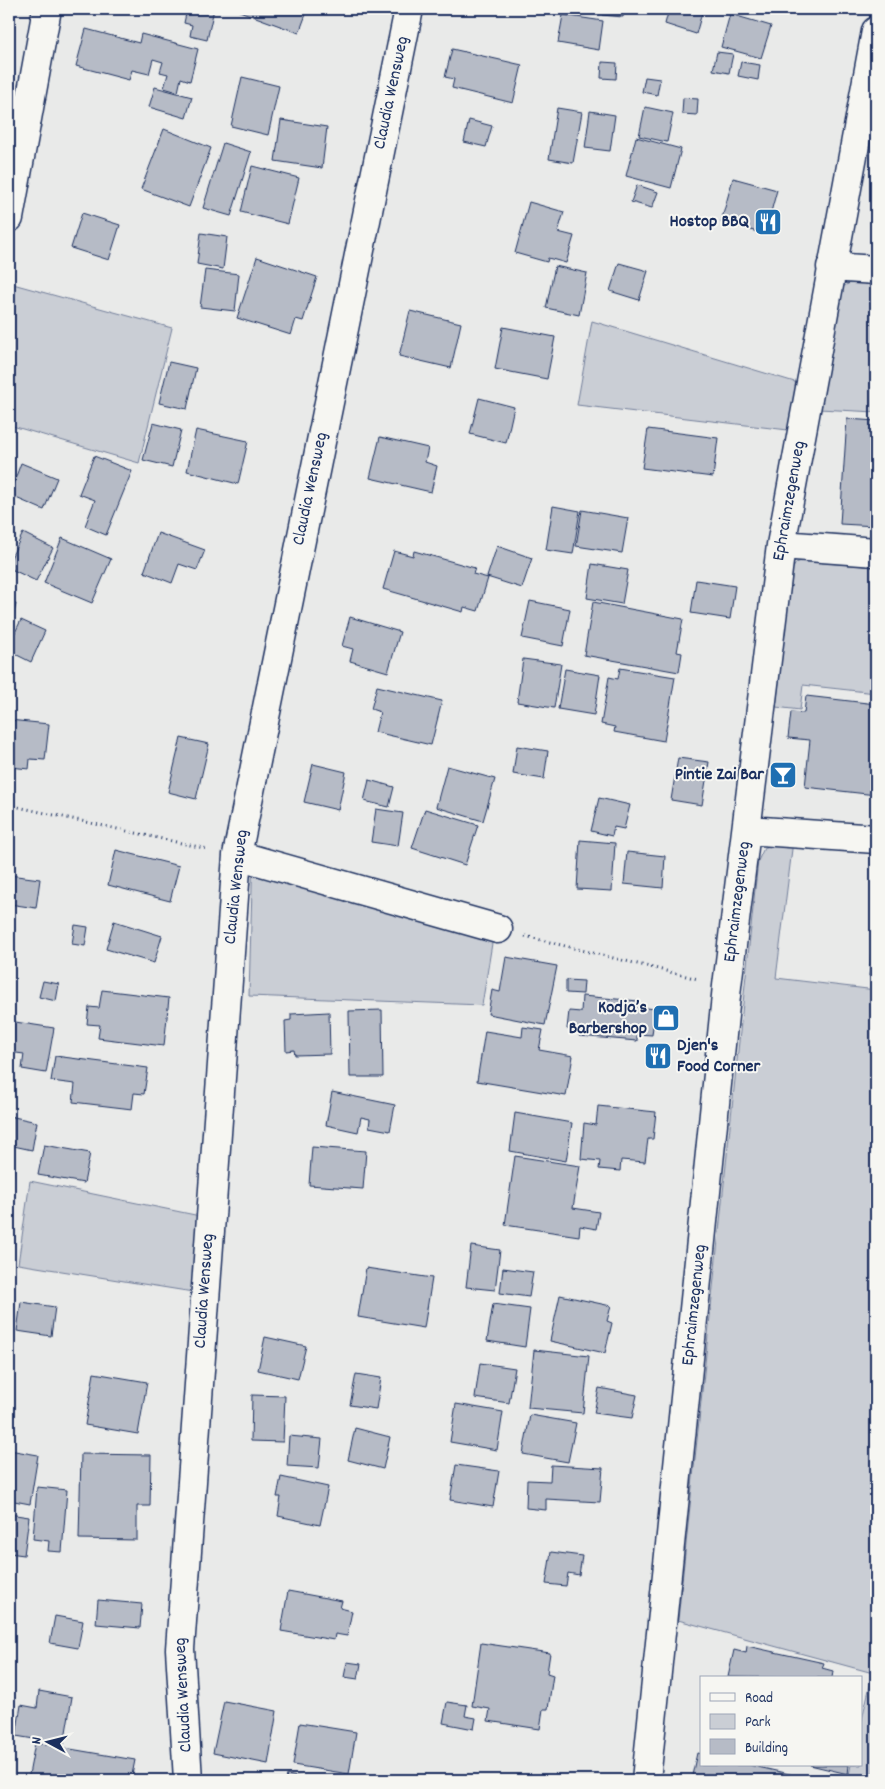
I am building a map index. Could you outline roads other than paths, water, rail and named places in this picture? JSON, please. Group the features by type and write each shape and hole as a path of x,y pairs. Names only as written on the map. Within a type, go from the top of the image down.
{"street":[{"path":"9,218 47,9"},
{"name":"Claudia Wensweg","path":"188,1780 180,1649 237,855 409,9"},
{"name":"Ephraimzegenweg","path":"646,1780 727,986 781,545 876,31"},
{"path":"832,267 876,270"},
{"path":"781,545 876,552"},
{"path":"747,830 876,839"},
{"path":"237,855 498,929"}],"place":[{"name":"Hostop BBQ","path":"768,222"},
{"name":"Pintie Zai Bar","path":"783,775"},
{"name":"Kodja’s Barbershop","path":"666,1018"},
{"name":"Djen's Food Corner","path":"658,1056"}]}
